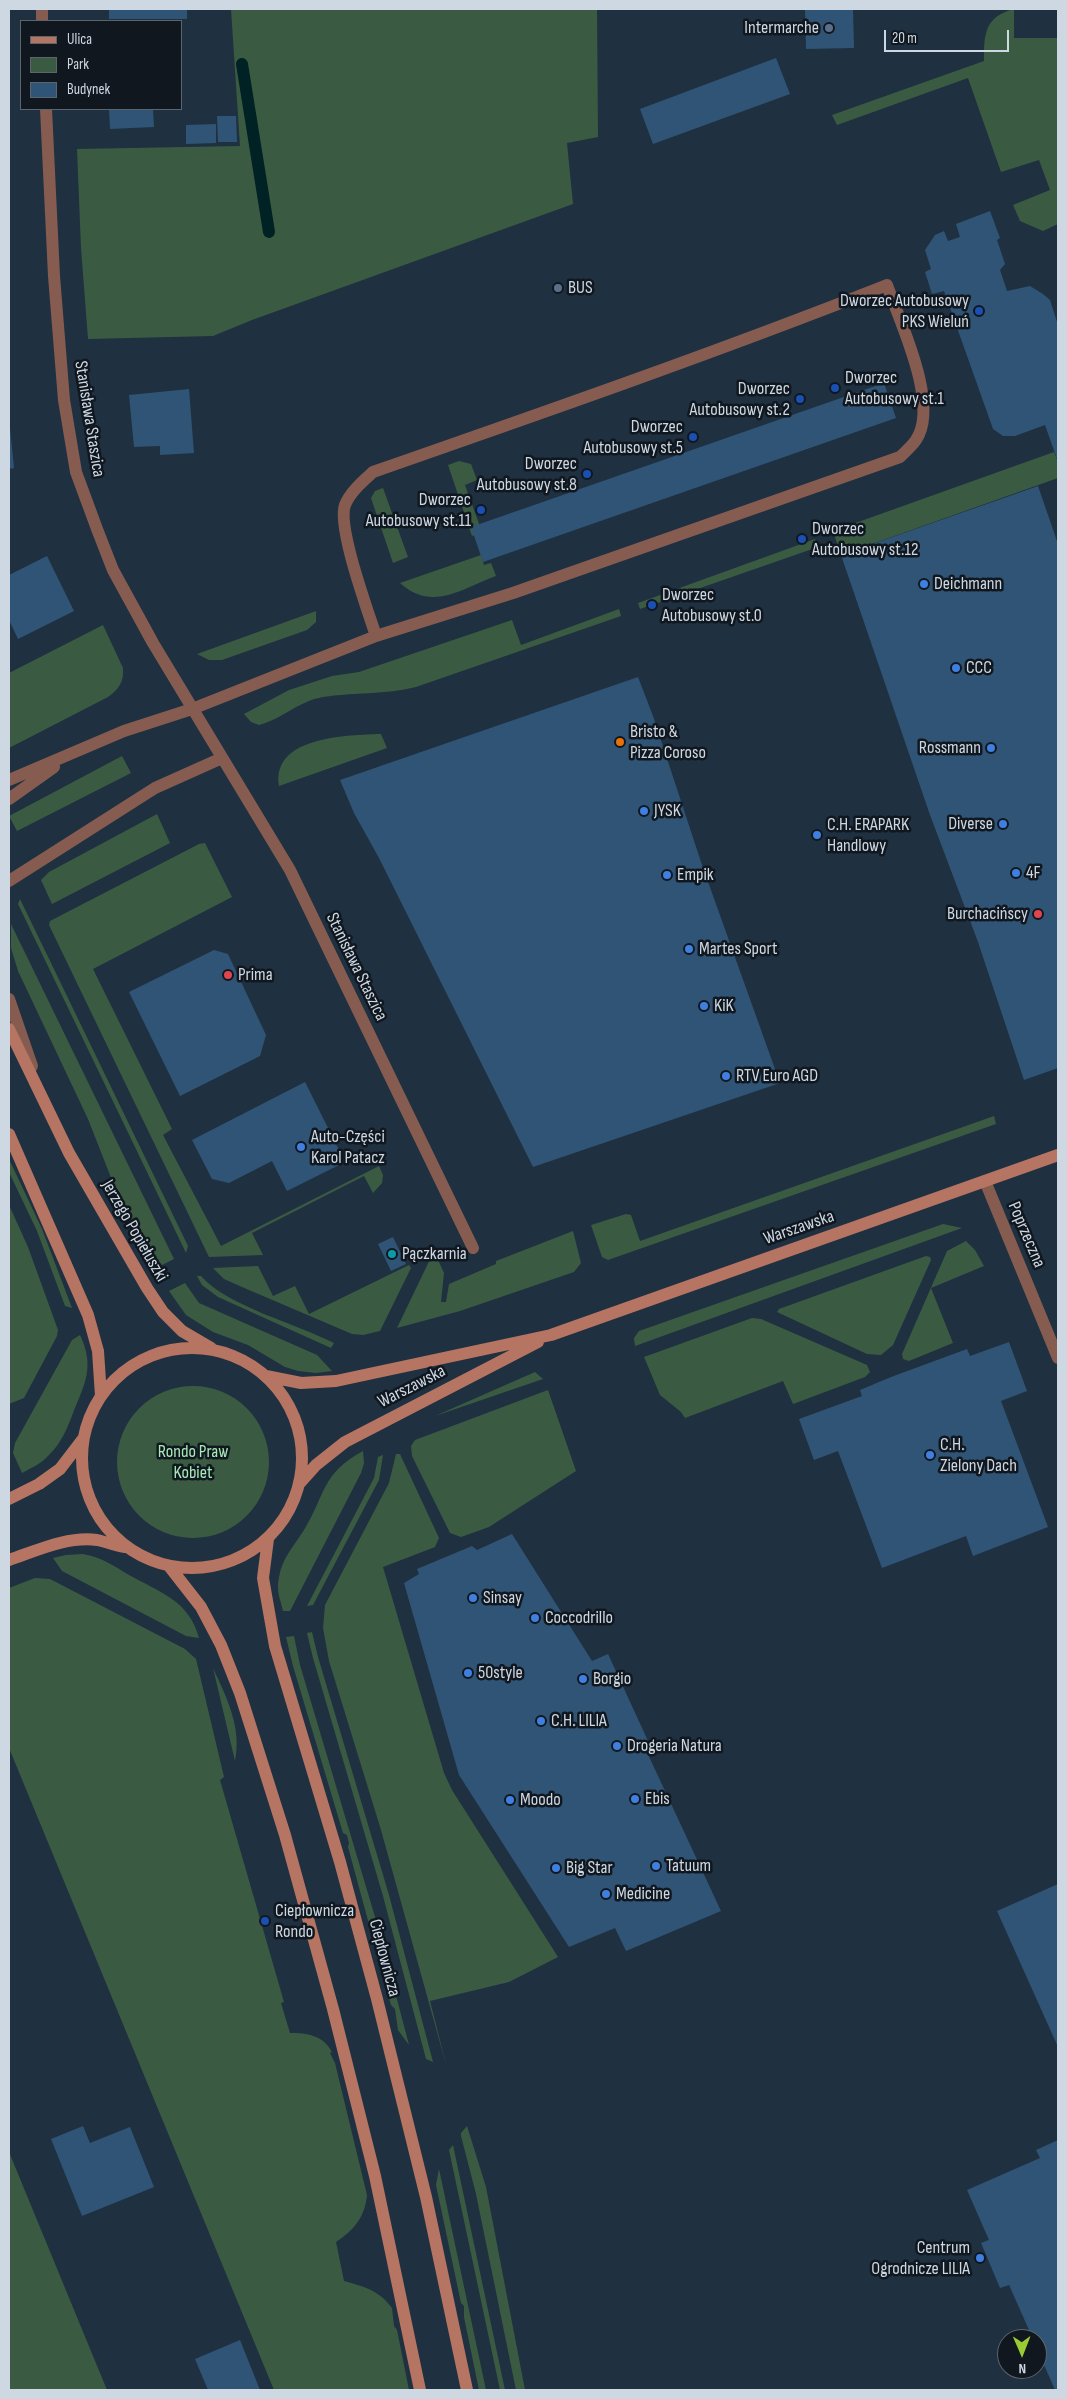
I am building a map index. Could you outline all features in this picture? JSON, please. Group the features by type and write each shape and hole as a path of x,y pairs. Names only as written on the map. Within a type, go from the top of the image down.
{"main road":[{"name":"Jerzego Popiełuszki","path":"9,1029 98,1205 163,1312 182,1331 215,1350"},
{"path":"9,1134 88,1315 98,1351 101,1396"},
{"name":"Warszawska","path":"266,1376 301,1383 336,1381 551,1335 1058,1155"},
{"name":"Warszawska","path":"299,1484 316,1465 345,1442 551,1335"},
{"path":"193,1348 215,1350 233,1356 266,1376 281,1392 292,1412 299,1432 303,1455 299,1484 292,1506 268,1539 231,1562 204,1568 169,1566 147,1559 127,1547 105,1526 94,1509 82,1471 83,1439 86,1426 101,1396 115,1380 132,1366 151,1356 172,1350 193,1348"},
{"path":"9,1499 39,1484 60,1468 83,1439"},
{"name":"Ciepłownicza","path":"268,1539 262,1578 279,1664 334,1843 377,1999 428,2206 467,2390"},
{"path":"9,1560 52,1546 80,1540 97,1540 127,1547"},
{"path":"169,1566 201,1607 221,1645 240,1693 285,1835 333,2009 375,2176 420,2390"}],"street":[{"name":"Stanisława Staszica","path":"46,110 54,276 63,390 76,472 113,570 192,709 255,808 290,870 472,1248"},
{"path":"9,780 124,731 192,709 376,636 513,593 900,457 917,439 924,415 922,388 887,286 757,336 527,419 372,472 355,489 345,506 347,537 359,586 376,636"},
{"path":"9,799 77,752"},
{"path":"9,881 155,788 222,758"},
{"name":"Jerzego Popiełuszki","path":"9,999 48,1108"},
{"name":"Poprzeczna","path":"985,1181 1058,1358"}],"green space":[{"path":"231,9 597,9 598,137 567,143 573,204 252,320 213,336 88,339 81,248 77,149 240,146"},
{"path":"1014,9 1014,38 1058,38 1058,224 1043,231 1020,221 1013,205 1050,190 1039,160 1001,172 968,78 837,125 832,115 984,61 984,43 991,22 1004,12"},
{"path":"1054,452 1058,462 1058,478 841,555 833,531"},
{"path":"459,461 471,464 477,480 465,485 482,532 472,536 448,465"},
{"path":"383,488 408,557 393,563 371,498 375,491"},
{"path":"815,539 818,547 640,609 638,603"},
{"path":"481,555 484,565 491,563 496,576 459,592 435,597 424,596 412,592 400,583"},
{"path":"619,609 621,616 416,687 404,690 346,694 314,699 259,725 251,722 244,714 289,690 332,676 359,672 512,620 521,645"},
{"path":"316,611 316,622 307,630 222,660 209,660 197,654"},
{"path":"103,625 123,668 122,681 118,688 108,697 9,748 9,673"},
{"path":"381,734 387,748 279,786 280,769 287,757 299,748 333,738"},
{"path":"122,756 131,773 17,831 9,816"},
{"path":"157,814 170,843 52,904 41,880 49,872"},
{"path":"205,843 232,897 93,969 172,1129 163,1135 221,1246 379,1166 383,1175 382,1183 373,1193 364,1176 252,1233 263,1255 209,1257 49,925 50,921 199,844"},
{"path":"20,899 188,1246 186,1253 18,904"},
{"path":"11,924 174,1259 154,1269 132,1231 88,1119 18,971 11,948"},
{"path":"994,1116 996,1124 608,1260 602,1257 591,1225 626,1214 631,1215 640,1241"},
{"path":"9,1159 42,1229 72,1308 65,1306 37,1231 9,1172"},
{"path":"9,1205 28,1247 58,1330 57,1336 24,1398 9,1404"},
{"path":"943,1224 962,1228 635,1346 634,1338 639,1331"},
{"path":"573,1231 581,1263 574,1272 460,1311 397,1328 434,1251 444,1273 441,1302 446,1302 449,1284 496,1264 496,1261"},
{"path":"966,1241 975,1250 984,1266 931,1288 953,1343 909,1361 903,1359 902,1354 947,1251"},
{"path":"926,1256 930,1257 931,1260 893,1345 881,1355 867,1354 777,1312 779,1309"},
{"path":"409,1265 411,1268 380,1331 363,1335 352,1334 224,1279 213,1268 258,1266 273,1296 295,1286 309,1314"},
{"path":"197,1276 201,1276 213,1287 263,1314 334,1343 331,1348 218,1297 202,1285"},
{"path":"185,1283 199,1303 317,1355 332,1371 316,1373 285,1367 248,1345 213,1332 186,1315 169,1291"},
{"path":"752,1318 761,1319 867,1365 870,1372 865,1377 793,1404 783,1381 685,1418 681,1412 660,1395 644,1357"},
{"path":"80,1335 87,1356 87,1375 68,1425 53,1451 36,1466 22,1473 13,1453 15,1443 72,1340"},
{"path":"535,1372 543,1379 435,1416"},
{"name":"Rondo Praw Kobiet","path":"193,1386 208,1387 222,1391 235,1398 247,1408 257,1420 264,1433 268,1447 268,1477 264,1491 257,1504 247,1516 235,1526 222,1533 208,1537 193,1538 178,1537 164,1533 151,1526 139,1516 129,1504 122,1491 118,1477 117,1462 118,1447 122,1433 129,1420 139,1408 151,1398 164,1391 178,1387"},
{"path":"548,1390 576,1471 489,1527 461,1537 450,1533 412,1456 411,1446 415,1440"},
{"path":"363,1451 364,1463 361,1473 290,1611 283,1611 278,1587 279,1577 286,1558 304,1530 332,1477 339,1468"},
{"path":"396,1454 400,1454 439,1538 435,1547 383,1567 444,1773 452,1790 558,1957 509,1982 430,2001 447,2068 381,1830 329,1661 323,1628 325,1605 389,1483"},
{"path":"383,1455 379,1480 313,1605 307,1606 374,1478 378,1457"},
{"path":"83,1554 107,1562 172,1599 188,1615 199,1638 186,1636 62,1571 53,1558"},
{"path":"35,1578 50,1579 185,1649 196,1659 224,1777 220,1780 284,2002 281,2003 290,2033 314,2036 324,2042 332,2052 330,2053 335,2063 367,2195 364,2210 358,2222 336,2242 344,2281 377,2293 392,2308 394,2326 397,2330 409,2390 274,2390 9,1748 9,1588"},
{"path":"312,1632 389,1895 433,2062 426,2059 383,1896 313,1658 307,1633"},
{"path":"294,1636 300,1665 378,1927 409,2045 398,2030 395,2009 391,2005 348,1847 347,1835 343,1833 293,1666 286,1637"},
{"path":"213,1668 228,1702 235,1725 237,1749 235,1761"},
{"path":"467,2126 486,2187 525,2390 516,2390 476,2194 461,2136 461,2133"},
{"path":"453,2145 505,2390 500,2390 449,2150"},
{"path":"9,2152 107,2390 9,2390"},
{"path":"439,2169 486,2390 479,2390 464,2317 464,2306 461,2303 436,2185"}],"building":[{"path":"109,9 187,9 187,19 109,19"},
{"name":"Intermarche","path":"805,9 853,9 854,48 806,49"},
{"path":"776,58 790,94 653,144 640,109"},
{"path":"109,110 153,110 154,127 110,129"},
{"path":"217,116 236,116 237,142 218,142"},
{"path":"216,124 216,143 186,144 186,125"},
{"name":"Dworzec Autobusowy PKS Wieluń","path":"990,211 1000,238 997,240 1005,264 1000,270 1007,291 1030,286 1043,294 1050,300 1058,325 1058,462 1045,425 1015,436 1003,436 993,429 944,291 932,294 925,272 931,269 925,250 935,235 944,231 948,241 960,237 956,224"},
{"path":"884,383 896,418 483,562 471,527"},
{"path":"189,389 194,453 160,455 160,446 134,447 129,395"},
{"path":"9,418 14,468 9,469"},
{"path":"1038,486 1058,544 1058,1068 1024,1080 978,942 930,815 841,555"},
{"path":"47,556 74,611 18,639 9,620 9,575"},
{"path":"638,677 653,716 702,865 780,1083 533,1167 379,858 354,813 340,780"},
{"path":"214,950 228,954 266,1035 260,1056 180,1096 129,992"},
{"path":"305,1082 345,1162 287,1191 272,1161 229,1183 212,1179 192,1140"},
{"name":"Pączkarnia","path":"393,1237 406,1264 391,1271 378,1244"},
{"name":"C.H. Zielony Dach","path":"1009,1342 1027,1391 1001,1401 1048,1527 973,1556 966,1536 882,1568 838,1451 814,1460 799,1419 862,1396 860,1390 891,1377 967,1349 970,1356"},
{"name":"C.H. LILIA","path":"512,1534 592,1661 608,1654 649,1743 645,1748 721,1911 626,1951 615,1928 569,1947 459,1775 404,1583 419,1574 417,1569 472,1546 477,1550"},
{"path":"1058,1884 1058,2047 997,1911"},
{"path":"83,2126 90,2143 130,2127 154,2187 82,2216 51,2139"},
{"path":"1058,2140 1058,2390 1055,2390 1047,2372 1047,2329 1029,2329 1009,2285 1000,2288 981,2243 989,2240 967,2190 1040,2158 1036,2150"},
{"path":"240,2340 260,2390 208,2390 195,2359"}],"waterway":[{"path":"242,64 269,232"}],"place":[{"name":"Intermarche","path":"829,28"},
{"name":"BUS","path":"558,288"},
{"name":"Dworzec Autobusowy PKS Wieluń","path":"979,311"},
{"name":"Dworzec Autobusowy st.1","path":"835,388"},
{"name":"Dworzec Autobusowy st.2","path":"800,399"},
{"name":"Dworzec Autobusowy st.5","path":"693,437"},
{"name":"Dworzec Autobusowy st.8","path":"587,474"},
{"name":"Dworzec Autobusowy st.11","path":"481,510"},
{"name":"Dworzec Autobusowy st.12","path":"802,539"},
{"name":"Deichmann","path":"924,584"},
{"name":"Dworzec Autobusowy st.0","path":"652,605"},
{"name":"CCC","path":"956,668"},
{"name":"Bristo & Pizza Coroso","path":"620,742"},
{"name":"Rossmann","path":"991,748"},
{"name":"JYSK","path":"644,811"},
{"name":"Diverse","path":"1003,824"},
{"name":"C.H. ERAPARK Handlowy","path":"817,835"},
{"name":"4F","path":"1016,873"},
{"name":"Empik","path":"667,875"},
{"name":"Burchacińscy","path":"1038,914"},
{"name":"Martes Sport","path":"689,949"},
{"name":"Prima","path":"228,975"},
{"name":"KiK","path":"704,1006"},
{"name":"RTV Euro AGD","path":"726,1076"},
{"name":"Auto-Części Karol Patacz","path":"301,1147"},
{"name":"Pączkarnia","path":"392,1254"},
{"name":"C.H. Zielony Dach","path":"930,1455"},
{"name":"Sinsay","path":"473,1598"},
{"name":"Coccodrillo","path":"535,1618"},
{"name":"50style","path":"468,1673"},
{"name":"Borgio","path":"583,1679"},
{"name":"C.H. LILIA","path":"541,1721"},
{"name":"Drogeria Natura","path":"617,1746"},
{"name":"Ebis","path":"635,1799"},
{"name":"Moodo","path":"510,1800"},
{"name":"Tatuum","path":"656,1866"},
{"name":"Big Star","path":"556,1868"},
{"name":"Medicine","path":"606,1894"},
{"name":"Ciepłownicza Rondo","path":"265,1921"},
{"name":"Centrum Ogrodnicze LILIA","path":"980,2258"}]}
